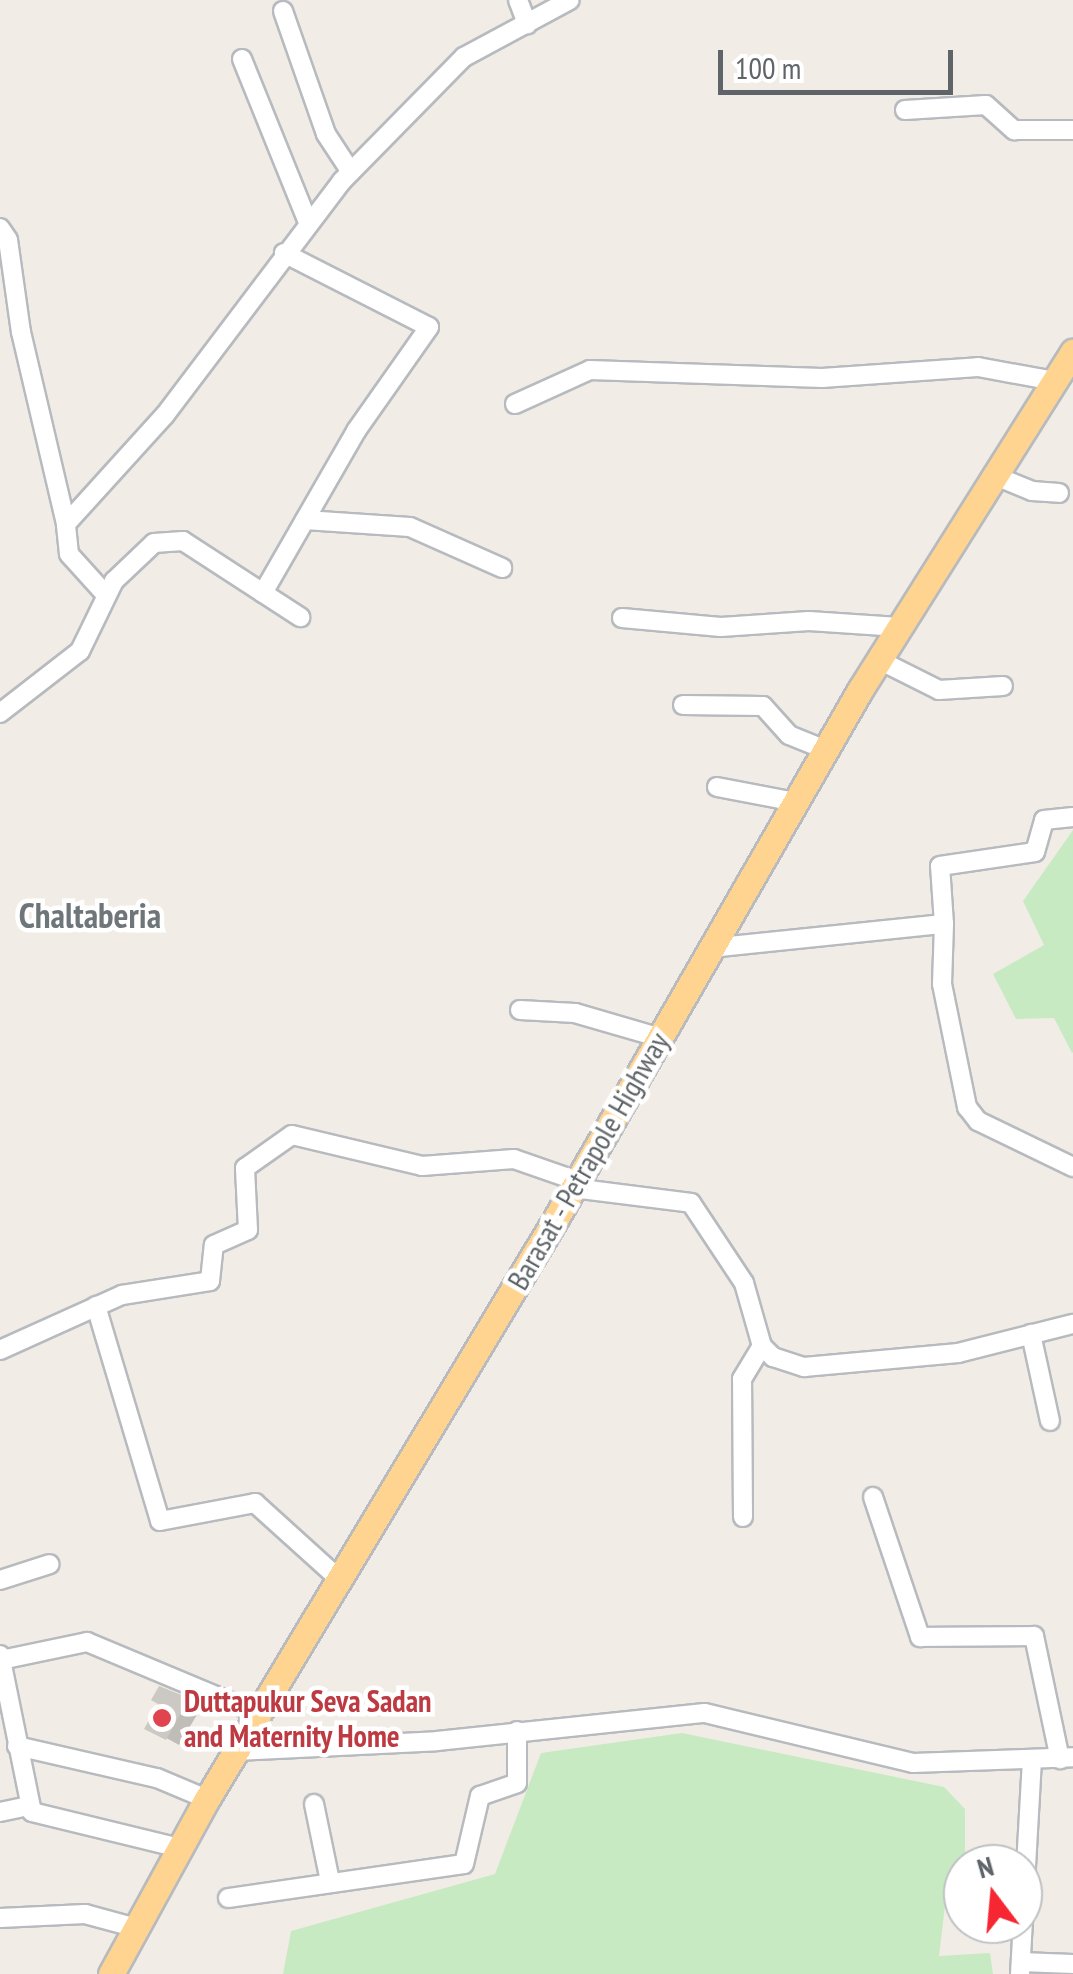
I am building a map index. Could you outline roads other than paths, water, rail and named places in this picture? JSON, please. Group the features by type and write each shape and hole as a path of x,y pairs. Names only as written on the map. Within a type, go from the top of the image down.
{"highway":[{"name":"Barasat - Petrapole Highway","path":"111,1974 207,1798 575,1184 879,660 992,474 1073,352"}],"street":[{"path":"518,0 527,24"},
{"path":"66,524 166,415 284,253 351,172 464,58 570,0"},
{"path":"283,11 326,134 351,172"},
{"path":"242,59 308,222"},
{"path":"904,110 986,105 1014,130 1073,130"},
{"path":"0,228 8,240 21,332 66,524 69,554 106,595"},
{"path":"263,593 366,415 429,327 284,253"},
{"path":"514,404 590,370 822,378 978,368 1054,381"},
{"path":"992,474 1032,491 1058,493"},
{"path":"305,520 410,527 502,568"},
{"path":"0,713 80,651 106,595 154,543 170,540 300,617"},
{"path":"622,618 721,628 809,620 898,628"},
{"path":"879,660 939,690 1003,686"},
{"path":"683,705 764,706 788,735 826,750"},
{"path":"717,787 796,802"},
{"path":"1073,817 1044,820 1035,852 944,863 942,984 967,1107 978,1120 1073,1167"},
{"path":"710,948 944,924"},
{"path":"520,1010 574,1013 660,1038"},
{"path":"0,1350 140,1290 210,1282 214,1246 247,1234 245,1168 292,1136 422,1166 514,1159 575,1184 691,1203 744,1283 762,1346 773,1357 814,1367 958,1353 1073,1324"},
{"path":"96,1306 160,1520 255,1503 338,1578"},
{"path":"1032,1334 1050,1421"},
{"path":"743,1517 742,1378 762,1346"},
{"path":"236,1751 704,1713 913,1764 1066,1758 1034,1636 920,1637 873,1497"},
{"path":"0,1580 50,1564"},
{"path":"180,1848 35,1814 28,1806 4,1700 0,1658 87,1642 257,1713"},
{"path":"228,1898 464,1864 480,1796 517,1783 517,1731"},
{"path":"17,1746 157,1778 207,1798"},
{"path":"1032,1760 1021,1968 1073,1964"},
{"path":"314,1804 330,1882"},
{"path":"0,1812 28,1806"},
{"path":"0,1918 86,1914 137,1928"}],"place":[{"name":"Duttapukur Seva Sadan and Maternity Home","path":"162,1718"}],"district":[{"name":"Chaltaberia","path":"90,915"}]}
